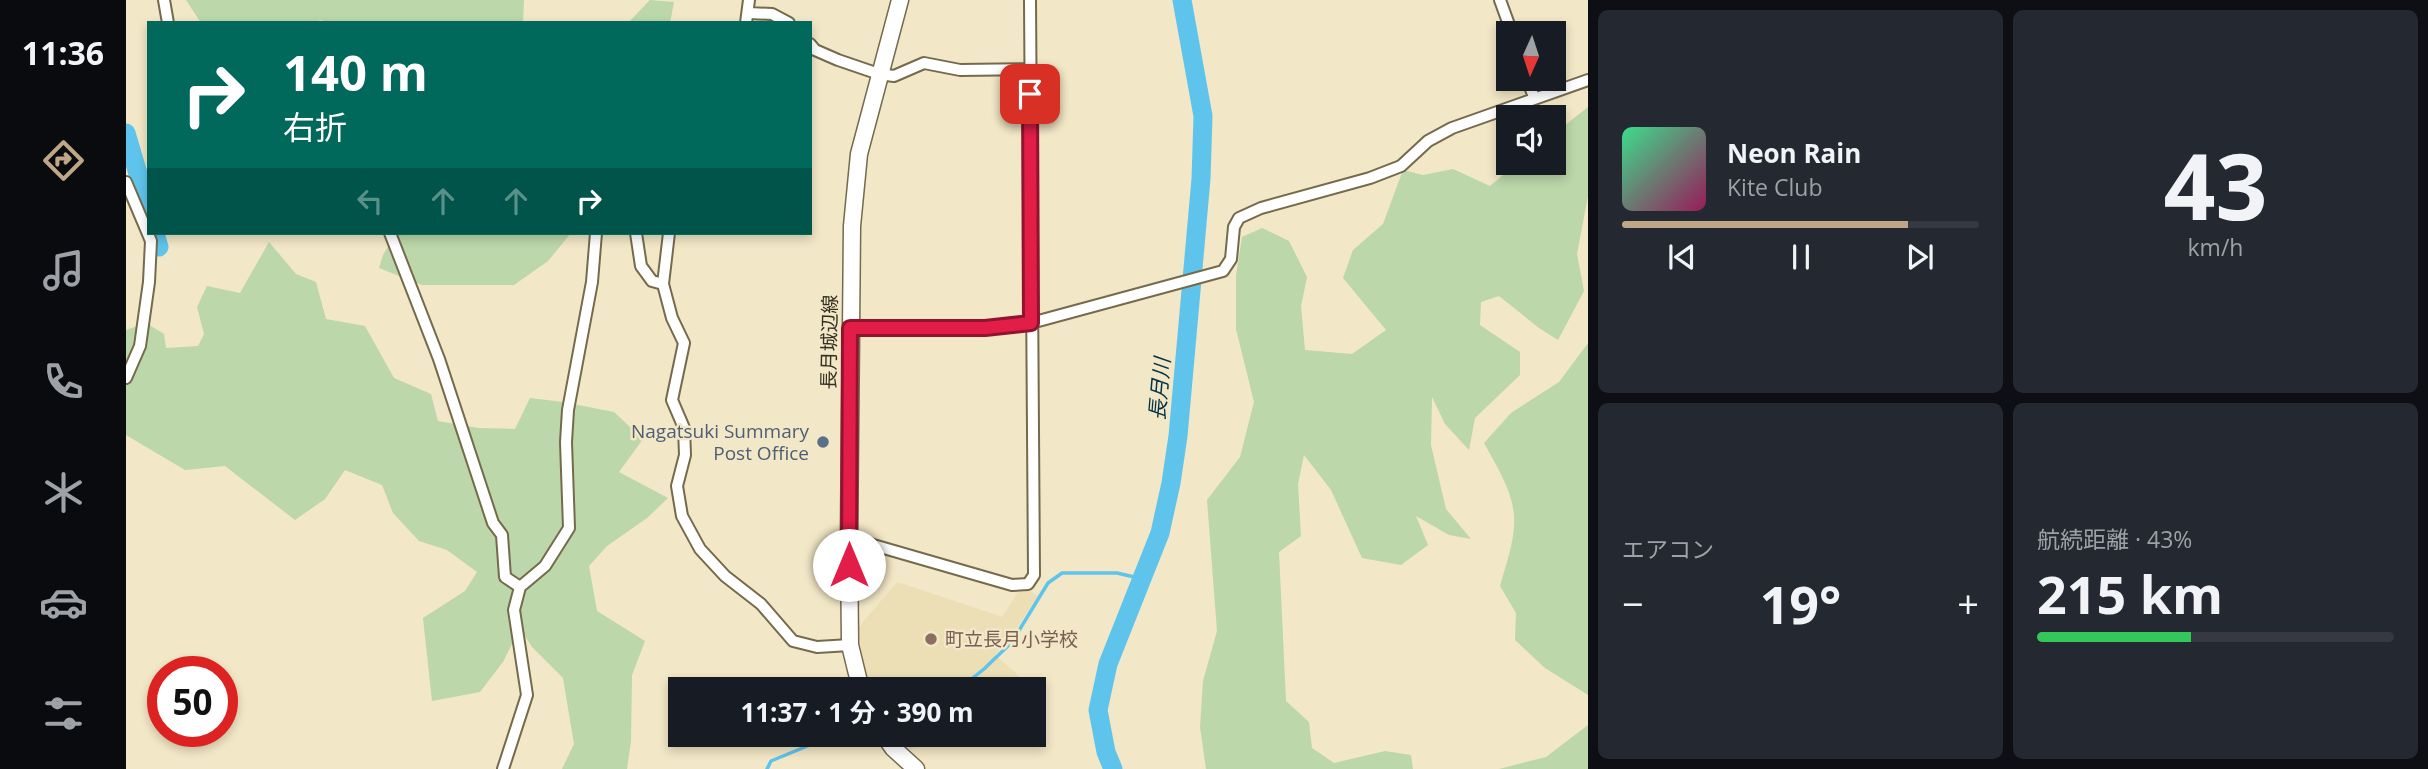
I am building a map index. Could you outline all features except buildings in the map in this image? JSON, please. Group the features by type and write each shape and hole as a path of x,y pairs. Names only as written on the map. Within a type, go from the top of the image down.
{"main road":[{"name":"長月城辺線","path":"858,677 850,645 849,538 850,328 855,181 859,154 900,0"},
{"path":"893,747 916,769"}],"street":[{"path":"164,0 168,21"},
{"path":"749,0 748,18 772,14 785,21"},
{"path":"849,538 1012,585 1028,584 1034,575 1030,0"},
{"path":"1500,0 1508,21"},
{"path":"812,46 838,60 879,74 894,76 924,63 960,69 1029,69"},
{"path":"850,328 985,328 1031,323 1223,271 1231,259 1234,227 1239,218 1261,208 1370,178 1401,166 1428,141 1452,128 1588,80"},
{"path":"1532,91 1534,97"},
{"path":"126,183 147,232"},
{"path":"126,378 140,346 149,282 151,241 148,235"},
{"path":"391,235 439,359 493,523 502,535 505,577 520,587"},
{"path":"503,769 527,695 514,610 520,587 545,566 569,528 566,442 568,410 592,282 596,235"},
{"path":"636,235 641,266 652,281 663,284"},
{"path":"670,235 663,284 672,318 684,344 672,400 684,428 685,455 677,486 682,516 700,549 725,576 761,604 793,641 817,647 850,645"}],"shaded area":[{"path":"897,582 1002,617 1022,586 1038,596 995,655 1020,677 868,677 862,659 859,627"}],"green space":[{"path":"186,0 524,0 523,21 200,21"},
{"path":"650,0 674,2 670,21 630,21"},
{"path":"1588,107 1588,196 1577,254 1584,291 1558,340 1499,296 1481,302 1480,325 1520,352 1520,375 1475,418 1469,450 1445,424 1432,397 1431,445 1446,509 1471,539 1449,535 1416,516 1428,545 1401,565 1362,558 1331,490 1304,455 1298,484 1301,536 1279,552 1286,701 1309,722 1312,748 1334,763 1385,751 1411,755 1413,769 1206,769 1200,727 1203,681 1217,631 1207,500 1240,457 1254,402 1236,329 1236,276 1242,237 1262,228 1289,241 1307,277 1301,306 1305,350 1352,354 1386,330 1343,278 1353,250 1383,224 1403,170 1423,175 1453,169 1490,186 1503,175 1566,175 1566,124"},
{"path":"395,235 569,235 548,261 514,285 422,285 379,268"},
{"path":"269,242 296,274 316,282 326,319 365,326 394,378 431,394 438,421 478,428 515,429 530,398 614,412 643,439 619,472 668,498 647,518 607,546 589,566 597,611 645,641 632,675 631,741 627,769 562,769 574,744 563,678 532,647 520,628 503,662 480,692 432,701 423,618 465,591 477,572 447,550 419,541 393,513 382,485 345,470 325,499 295,520 225,466 185,470 126,435 126,330 146,323 164,334 166,348 198,346 204,334 197,307 207,286 240,293"},
{"path":"1588,343 1588,695 1545,668 1515,640 1516,613 1500,586 1514,533 1513,506 1503,478 1484,443 1511,413 1559,382"},
{"path":"1588,725 1588,769 1499,769 1546,757"}],"waterway":[{"name":"長月川","path":"1113,769 1106,752 1098,710 1108,664 1160,533 1178,436 1201,179 1203,116 1182,0"},
{"path":"126,133 147,204"},
{"path":"156,235 159,247"},
{"path":"974,677 1012,642 1048,583 1062,573 1117,573 1143,579"},
{"path":"767,769 771,761 805,747"}],"place":[{"name":"Nagatsuki Summary Post Office","path":"823,442"},
{"name":"町立長月小学校","path":"931,639"}],"route":[{"path":"849,565 850,328 985,328 1031,323 1030,94"}]}
